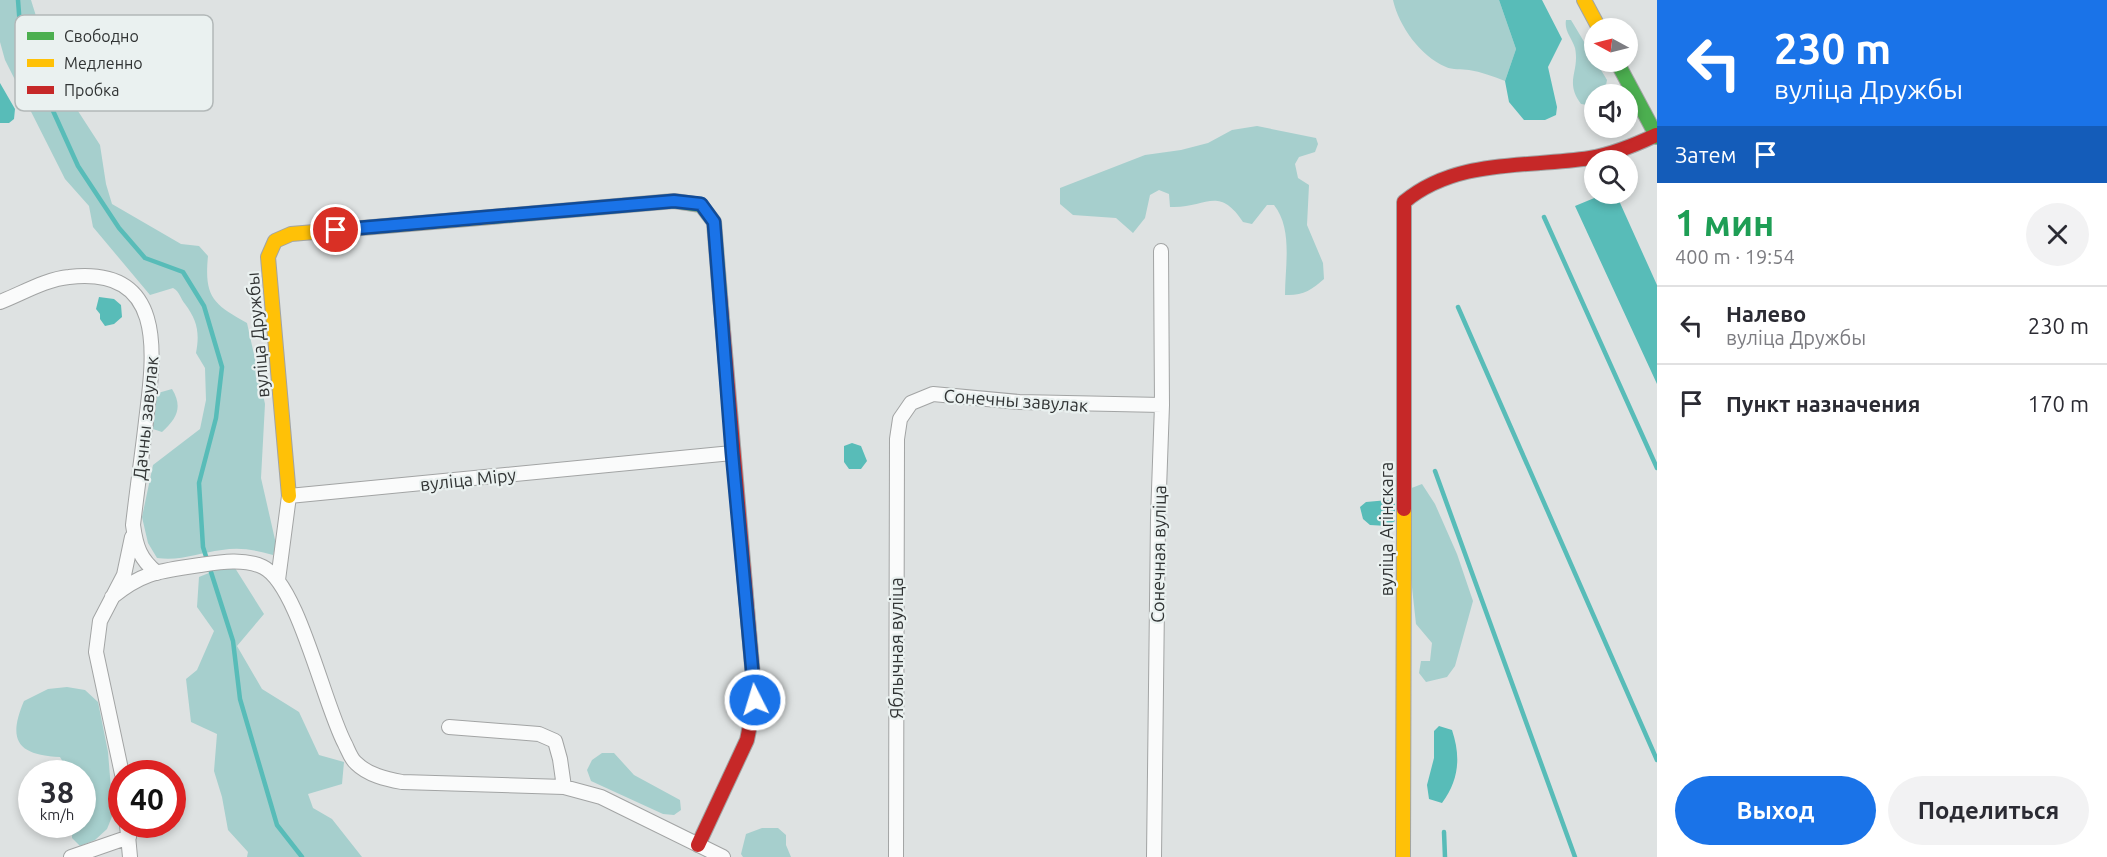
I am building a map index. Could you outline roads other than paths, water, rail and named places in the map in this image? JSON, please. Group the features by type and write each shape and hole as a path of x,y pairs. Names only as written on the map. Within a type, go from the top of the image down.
{"street":[{"path":"1584,0 1594,18"},
{"path":"1622,72 1656,136"},
{"name":"вуліца Агінскага","path":"1403,857 1404,202 1414,191 1440,177 1464,172 1584,159 1631,147 1656,136"},
{"name":"вуліца Дружбы","path":"289,496 268,257 275,241 302,232 674,201 701,204 714,222 732,453"},
{"name":"Сонечная вуліца","path":"1154,857 1158,518 1162,405 1161,251"},
{"name":"Дачны завулак","path":"0,302 66,277 101,278 119,284 135,295 146,314 152,332 152,366 133,525 136,545 143,561 157,573"},
{"name":"Сонечны завулак","path":"897,440 900,419 911,402 933,394 1019,402 1162,405"},
{"name":"Яблычная вуліца","path":"896,857 897,440"},
{"path":"698,845 747,740 755,700 732,453"},
{"name":"вуліца Міру","path":"289,496 732,453"},
{"path":"278,580 289,496"},
{"path":"119,760 96,652 100,621 124,575 133,525"},
{"path":"112,597 145,574 224,561 246,562 264,567 278,580 292,604 337,729 355,763 380,778 402,782 564,787 601,797 723,857"},
{"path":"449,728 539,734 555,741 564,787"},
{"path":"71,857 113,838"},
{"path":"129,838 130,857"}],"water":[{"path":"1499,0 1542,0 1562,39 1548,67 1557,107 1556,115 1545,120 1524,120 1509,102 1505,81 1516,49"},
{"path":"0,83 15,109 14,119 9,123 0,123"},
{"path":"1584,202 1621,204 1657,285 1657,384 1575,206"},
{"path":"99,297 114,299 121,305 122,317 114,324 105,326 100,319 100,314 96,309"},
{"path":"852,443 861,446 867,461 861,469 849,469 844,462 844,446"},
{"path":"1388,500 1395,504 1395,521 1387,526 1370,525 1363,519 1360,507 1366,502"},
{"path":"1439,726 1452,730 1457,750 1455,777 1442,803 1429,799 1427,785 1434,758 1434,731"}],"waterway":[{"path":"18,0 19,15"},
{"path":"53,111 78,166 119,228 145,258 183,272 204,306 222,367 216,418 199,483 203,547 233,641 240,699 277,825 302,857"},
{"path":"1544,217 1657,468"},
{"path":"1458,307 1657,760"},
{"path":"1435,471 1575,857"},
{"path":"1444,832 1445,857"}]}
